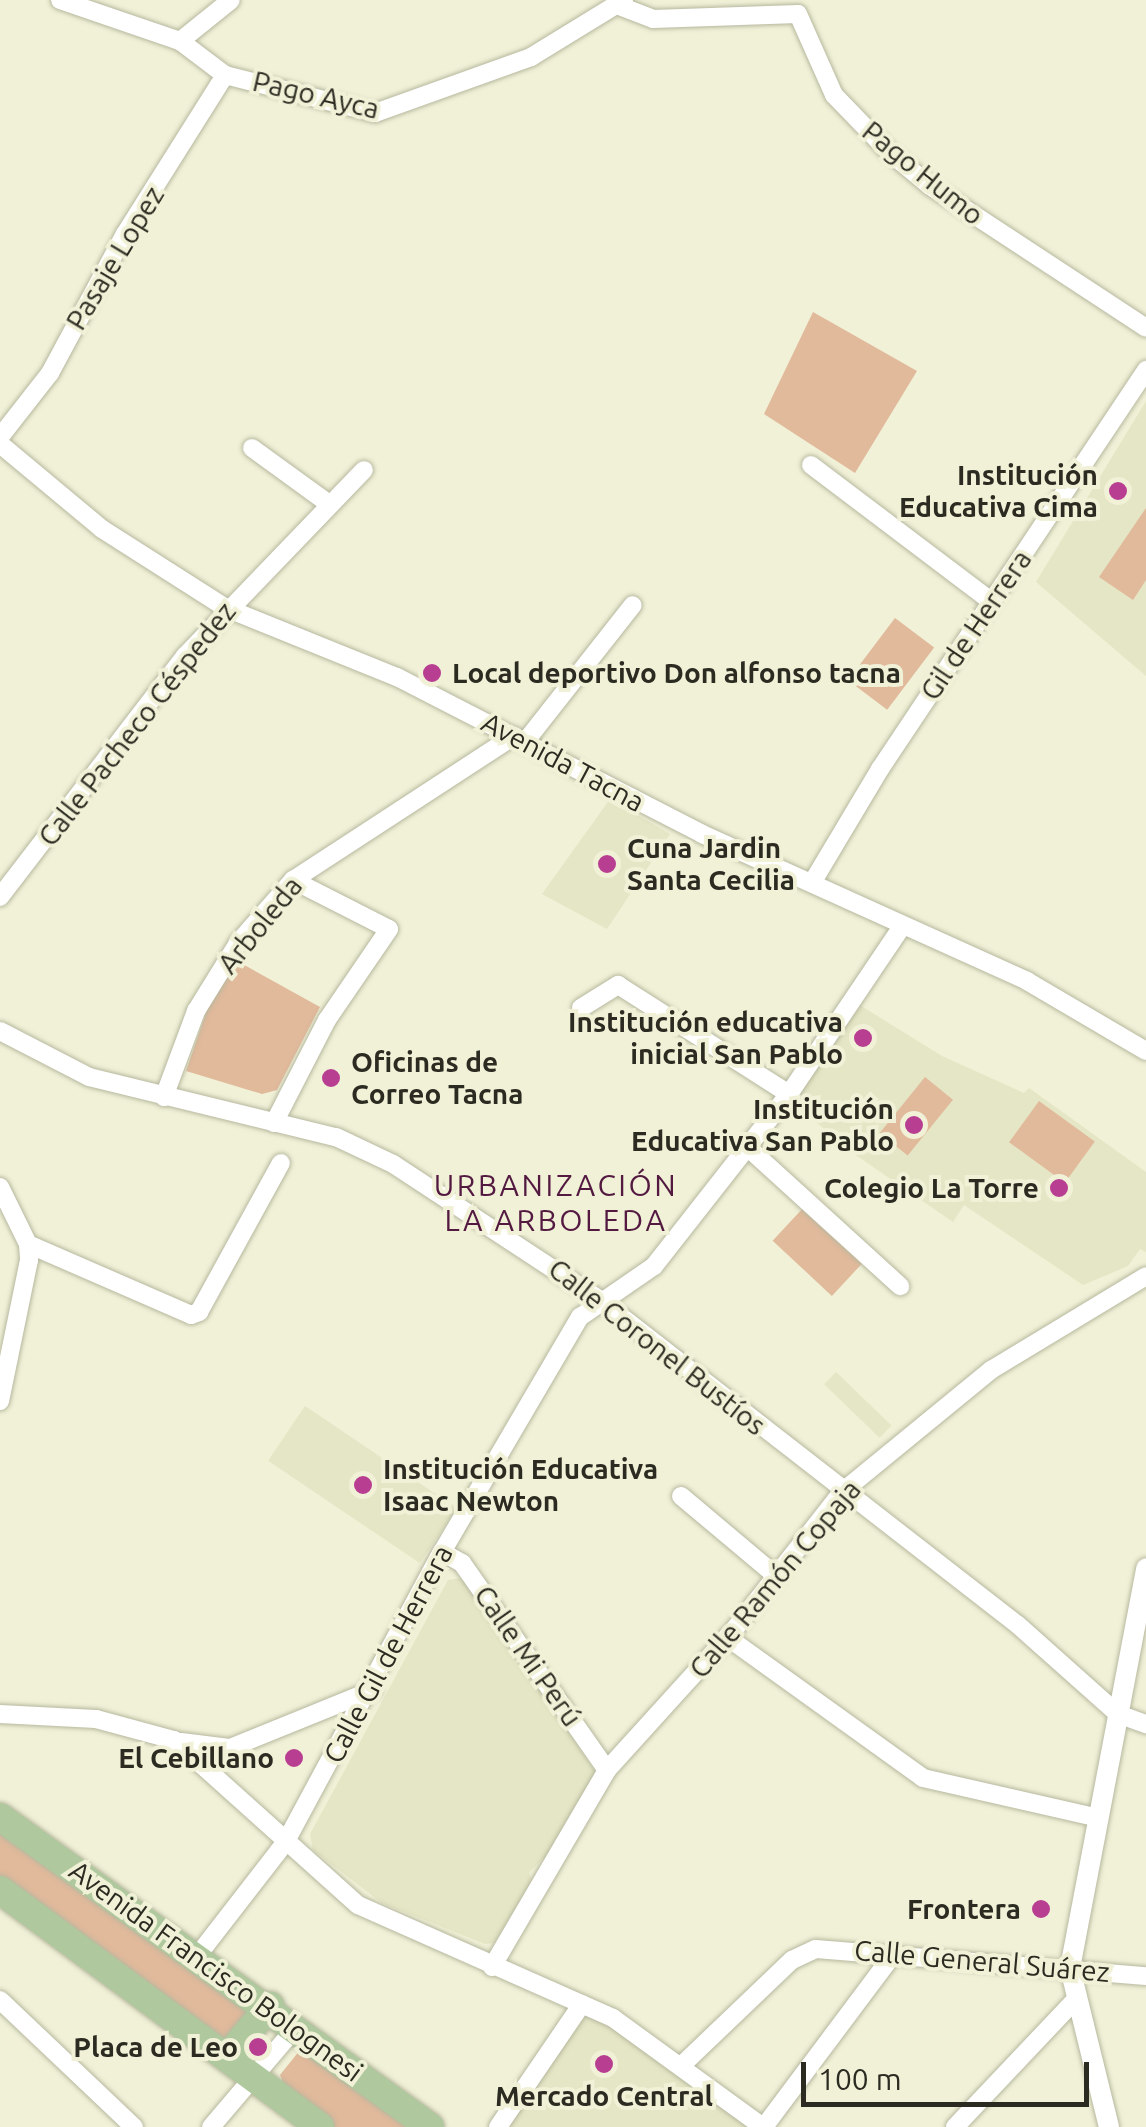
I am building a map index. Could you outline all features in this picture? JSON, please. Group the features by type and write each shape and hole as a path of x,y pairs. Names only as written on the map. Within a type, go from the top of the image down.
{"main road":[{"name":"Avenida Francisco Bolognesi","path":"0,1817 270,2006 430,2127"},
{"path":"0,1890 320,2127"},
{"path":"227,2057 270,2006"}],"street":[{"name":"Pago Ayca","path":"60,0 180,41 225,75 389,113 531,57 621,3"},
{"path":"180,41 231,0"},
{"name":"Pago Humo","path":"621,3 653,19 798,14 834,95 888,152 930,186 1146,328"},
{"name":"Pasaje Lopez","path":"0,440 50,373 125,234 225,75"},
{"name":"Gil de Herrera","path":"812,883 991,602 1146,370"},
{"name":"Avenida Tacna","path":"0,440 102,528 226,608 338,649 900,928 1027,981 1146,1051"},
{"path":"252,448 329,504"},
{"path":"811,465 991,602"},
{"name":"Calle Pacheco Céspedez","path":"0,897 226,608 364,470"},
{"name":"Arboleda","path":"164,1098 196,1012 238,943 292,880 520,739 633,604"},
{"path":"274,1123 327,1020 390,929 292,880"},
{"name":"Calle Gil de Herrera","path":"198,1955 285,1843 372,1690 442,1552 580,1316 654,1266 788,1094 900,928"},
{"path":"580,1008 618,985 788,1094"},
{"name":"Calle Coronel Bustíos","path":"0,1031 90,1077 336,1137 393,1164 600,1300 842,1492 1018,1625 1118,1714 1146,1724"},
{"path":"745,1145 900,1286"},
{"path":"28,1244 191,1315 199,1312 281,1163"},
{"path":"0,1187 28,1244 23,1307 0,1401"},
{"name":"Calle Ramón Copaja","path":"492,1967 607,1770 727,1637 842,1492 991,1370 1146,1276"},
{"path":"681,1496 775,1575"},
{"name":"Calle Mi Perú","path":"442,1552 462,1562 607,1770"},
{"path":"1109,2127 1070,1968 1094,1816 1146,1570"},
{"path":"727,1637 922,1778 1094,1816"},
{"path":"0,1714 96,1719 174,1740 230,1748 372,1690"},
{"path":"174,1740 358,1906 582,2004 682,2065 763,2127 894,1953"},
{"name":"Calle General Suárez","path":"682,2065 792,1960 846,1947 1146,1976"},
{"path":"0,2000 134,2127"},
{"path":"955,2127 1075,2000"},
{"path":"498,2127 582,2004"},
{"path":"211,2127 296,2027"}],"shaded area":[{"path":"813,312 917,371 855,473 764,414"},
{"name":"Institución Educativa Cima","path":"1146,401 1146,676 1036,582"},
{"path":"1146,508 1146,580 1133,600 1099,577"},
{"path":"895,618 934,647 887,710 848,680"},
{"name":"Cuna Jardin Santa Cecilia","path":"610,799 670,834 607,929 542,894"},
{"path":"237,961 320,1007 277,1090 262,1094 186,1071 208,1007"},
{"path":"858,1004 942,1056 1024,1093 1029,1088 1146,1172 1146,1252 1140,1249 1128,1266 1083,1285 964,1205 953,1222 847,1149 792,1101"},
{"path":"925,1077 953,1100 908,1156 880,1133"},
{"path":"1039,1101 1095,1142 1065,1183 1009,1142"},
{"path":"804,1207 863,1262 832,1296 773,1241"},
{"path":"836,1372 891,1425 880,1438 824,1384"},
{"name":"Institución Educativa Isaac Newton","path":"305,1406 457,1508 420,1563 268,1461"},
{"path":"462,1578 597,1774 550,1853 529,1872 532,1882 494,1943 485,1944 382,1903 313,1850 310,1834 448,1580"},
{"path":"0,1826 253,2011 232,2040 221,2042 0,1879"},
{"name":"Mercado Central","path":"582,2004 763,2127 498,2127"},
{"path":"300,2050 416,2127 333,2127 288,2095 280,2075"}],"place":[{"name":"Institución Educativa Cima","path":"1118,491"},
{"name":"Local deportivo Don alfonso tacna","path":"432,673"},
{"name":"Cuna Jardin Santa Cecilia","path":"607,864"},
{"name":"Institución educativa inicial San Pablo","path":"863,1038"},
{"name":"Oficinas de Correo Tacna","path":"331,1078"},
{"name":"Institución Educativa San Pablo","path":"914,1125"},
{"name":"Colegio La Torre","path":"1059,1188"},
{"name":"Institución Educativa Isaac Newton","path":"363,1485"},
{"name":"El Cebillano","path":"294,1758"},
{"name":"Frontera","path":"1041,1909"},
{"name":"Placa de Leo","path":"258,2047"},
{"name":"Mercado Central","path":"604,2064"}],"district":[{"name":"URBANIZACIÓN LA ARBOLEDA","path":"556,1202"}]}
